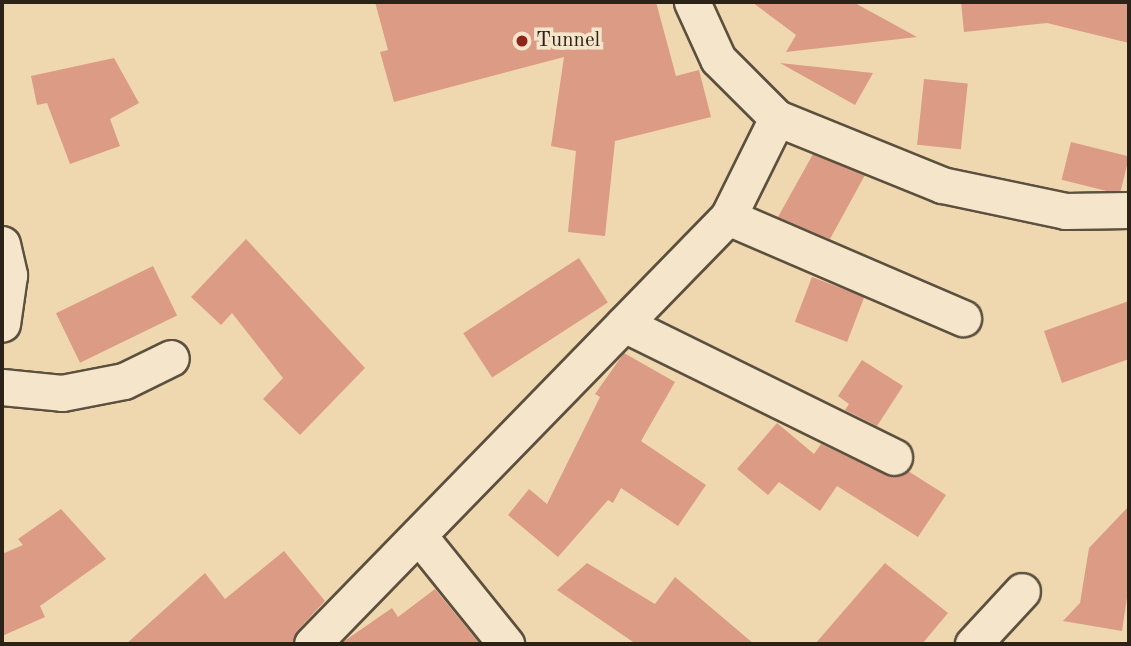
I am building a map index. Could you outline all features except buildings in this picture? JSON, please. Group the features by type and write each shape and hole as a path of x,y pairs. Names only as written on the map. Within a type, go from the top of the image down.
{"street":[{"path":"692,2 718,59 777,118 942,186 1065,211 1129,210"},
{"path":"312,644 728,217 777,118"},
{"path":"728,217 963,318"},
{"path":"2,244 9,275 2,324"},
{"path":"624,324 894,457"},
{"path":"2,387 62,393 124,381 171,358"},
{"path":"419,536 506,644"},
{"path":"973,644 1022,591"}],"place":[{"name":"Tunnel","path":"522,41"}]}
